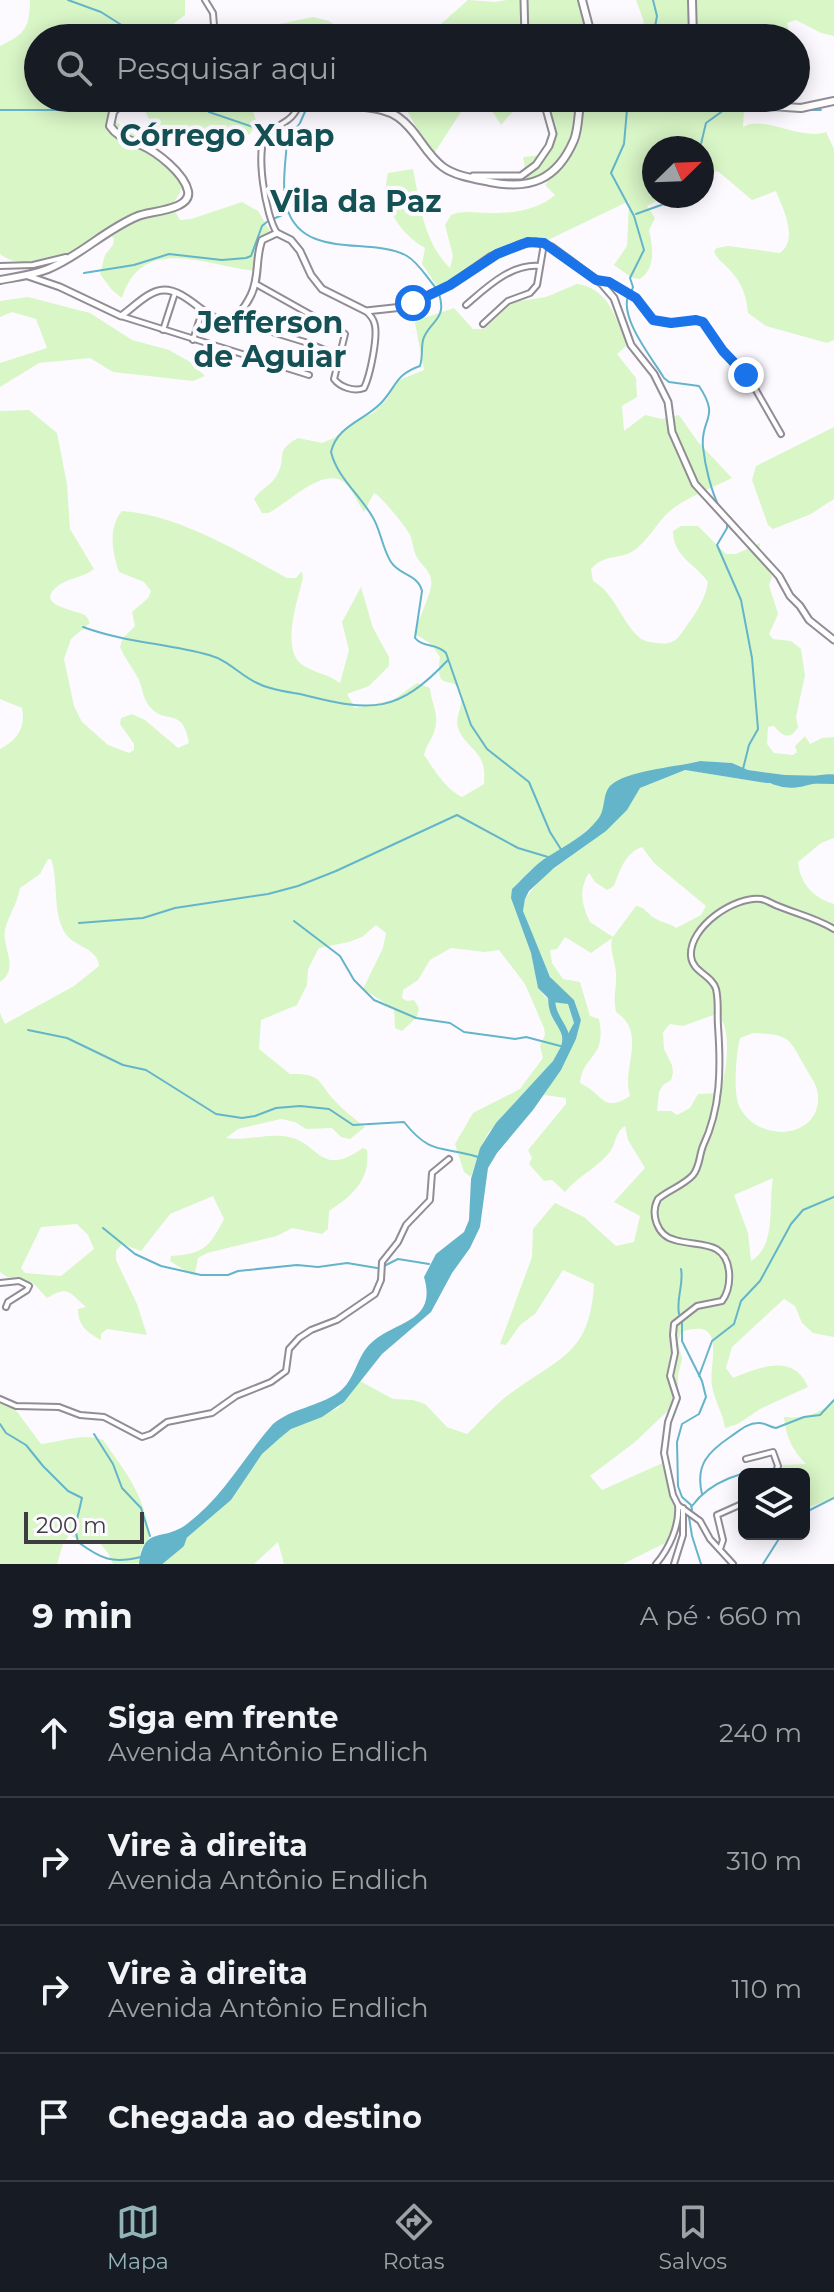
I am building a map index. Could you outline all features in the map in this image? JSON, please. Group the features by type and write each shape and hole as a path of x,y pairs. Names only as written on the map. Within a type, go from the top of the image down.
{"main road":[{"path":"582,0 588,24"},
{"path":"692,0 693,24"},
{"path":"810,106 834,101"},
{"path":"0,280 45,270 131,219 179,206 189,196 178,174 155,153 115,133 110,120 113,112"},
{"path":"388,112 398,117 441,166 468,176 513,185 544,179 574,140 579,112"}],"street":[{"path":"205,0 213,13 214,24"},
{"path":"524,0 525,24"},
{"path":"277,233 271,224 262,155 265,137 290,119 294,112"},
{"path":"468,176 515,177 530,171 549,146 553,134 547,112"},
{"path":"230,319 241,311 256,284 259,247 266,237 277,233 284,235 295,245 322,289 366,311 373,320 375,330 370,371 364,388 353,389 335,382 334,373 345,340 343,332 256,284"},
{"path":"366,311 403,307 450,285 497,254 528,242 544,243 596,280 614,298 631,345 662,388 671,411 672,432 695,484 779,576 809,620 834,640"},
{"path":"483,324 508,301 534,290 544,243"},
{"path":"0,266 44,264 76,254"},
{"path":"466,305 503,276 524,267 540,266"},
{"path":"25,275 60,287 121,316 309,375"},
{"path":"596,280 609,282 636,298 653,320 703,322 753,385 781,434"},
{"path":"121,316 157,291 175,293 217,319 230,319 339,356"},
{"path":"163,330 175,293"},
{"path":"193,340 202,312"},
{"path":"733,1564 700,1521 680,1506 673,1495 664,1453 668,1422 677,1398 670,1376 675,1353 673,1329 677,1320 697,1306 722,1301 729,1284 727,1263 720,1250 707,1244 673,1240 660,1228 654,1216 655,1204 661,1196 687,1180 696,1170 716,1107 720,1066 719,1007 714,984 692,960 693,947 710,919 742,902 760,899 817,919 834,929"},
{"path":"0,1399 16,1406 59,1407 80,1415 104,1417 142,1437 167,1422 212,1413 240,1394 271,1382 286,1371 289,1349 299,1338 337,1320 375,1294 381,1280 382,1262 398,1242 406,1225 430,1200 432,1173 449,1159"},
{"path":"0,1283 19,1281 29,1286 6,1307"},
{"path":"746,1459 773,1452 777,1468"},
{"path":"720,1550 723,1540 717,1522 718,1513 738,1505"},
{"path":"656,1564 670,1541 680,1506"},
{"path":"674,1564 683,1535 680,1506"}],"green space":[{"path":"30,0 185,0 185,15 173,24 27,24"},
{"path":"468,0 580,0 586,24 441,24"},
{"path":"636,0 687,0 689,24 644,22"},
{"path":"693,0 834,0 834,36 796,20 787,24 696,24"},
{"path":"313,17 333,24 279,24"},
{"path":"24,29 24,112 108,112 109,117 158,153 182,182 180,193 172,205 133,214 70,253 56,258 20,262 0,254 0,46"},
{"path":"253,112 257,124 249,135 221,132 174,148 153,126 146,113"},
{"path":"408,112 461,112 433,155"},
{"path":"493,112 514,112 508,117 501,125"},
{"path":"546,112 575,112 567,144 558,159 535,183 528,187 519,185 527,179 523,157 543,155 552,133"},
{"path":"583,112 744,112 743,127 761,124 805,133 826,132 834,149 834,340 827,343 766,326 748,313 739,282 714,251 728,246 780,253 786,247 789,232 776,191 752,200 714,171 714,136 642,136 642,208 648,208 655,218 649,230 651,263 640,279 632,278 614,265 627,246 629,201 546,241 523,242 489,256 439,289 422,264 425,248 407,234 394,216 386,185 388,173 413,169 428,234 450,268 453,256 445,225 451,215 524,210 555,195 545,185 579,142"},
{"path":"242,202 258,211 273,236 261,246 257,271 198,260 161,259 145,265 132,278 122,298 100,274 105,255 113,245 114,238 111,237 134,223 174,210 180,220 191,219"},
{"path":"577,284 597,292 610,306 627,345 617,354 636,378 637,397 622,406 624,431 645,415 662,419 679,415 698,442 732,478 675,507 630,553 602,560 591,569 593,581 607,593 640,638 669,643 678,638 695,614 708,582 681,554 673,531 681,526 698,526 726,554 736,554 760,543 759,552 772,577 769,585 778,614 769,634 773,639 791,641 801,649 805,675 796,717 798,727 786,736 774,726 768,727 767,744 774,753 793,755 797,752 795,746 805,736 810,744 834,737 834,776 785,775 748,770 732,763 700,761 636,775 612,784 608,788 602,814 594,824 565,849 534,867 512,889 514,906 531,953 538,987 545,997 568,1004 574,1023 553,1061 489,1132 480,1148 471,1177 464,1172 455,1144 473,1113 520,1089 543,1058 540,1046 545,1035 544,1028 525,984 499,950 485,952 451,948 430,960 418,980 403,990 402,998 414,1000 419,1008 417,1017 402,1031 395,1028 394,1009 363,989 383,948 386,933 376,925 362,937 319,948 308,969 307,985 297,1005 261,1020 259,1049 290,1074 314,1077 338,1105 365,1127 350,1139 341,1137 332,1128 306,1129 295,1122 281,1119 238,1129 226,1138 283,1136 305,1144 327,1159 336,1160 363,1148 367,1150 367,1161 363,1179 345,1200 329,1211 328,1229 322,1234 292,1228 277,1236 207,1253 198,1258 192,1275 170,1261 171,1256 204,1248 224,1219 213,1196 170,1214 141,1251 122,1244 116,1251 116,1260 137,1304 147,1335 107,1329 101,1334 101,1340 82,1324 78,1309 86,1307 72,1294 64,1291 47,1298 33,1283 7,1277 0,1272 0,1013 5,1024 74,986 99,966 95,955 69,938 61,925 53,868 51,859 48,859 40,874 20,888 5,930 9,970 0,982 0,749 19,733 23,715 22,708 0,699 0,411 29,410 57,433 67,484 70,529 94,569 59,585 50,597 57,605 85,616 90,623 71,639 64,659 74,706 82,722 108,745 129,753 134,750 134,744 120,724 121,718 132,714 145,720 178,748 189,743 183,724 157,713 148,705 139,680 120,647 123,638 135,626 132,612 148,598 151,591 144,582 119,572 113,540 115,525 122,511 164,519 186,527 287,578 296,578 302,571 292,635 295,656 305,667 340,683 349,650 342,622 361,587 373,628 389,657 389,666 369,686 347,694 355,708 393,700 417,683 430,688 436,723 424,755 445,784 462,797 484,784 484,767 479,755 458,728 462,699 460,690 441,679 440,657 431,644 414,633 431,581 416,556 408,531 374,493 364,512 347,485 338,479 328,479 307,487 268,513 262,513 254,499 275,478 283,451 290,443 298,438 322,443 334,438 355,421 373,413 387,399 397,381 424,370 415,323 418,320 454,308 473,329 484,329 513,302 546,297","holes":["77,1224 88,1235 94,1249 61,1276 25,1273 21,1268 41,1227"]},
{"path":"28,297 90,313 132,340 169,350 190,362 205,376 193,381 113,372 90,358 39,363 0,387 0,363 47,348 36,319 12,312 0,317 0,301"},
{"path":"834,427 834,499 811,514 773,529 768,525 752,480 756,466"},
{"path":"685,770 766,783 834,784 834,838 821,843 798,862 809,889 834,904 834,1337 813,1333 802,1323 795,1306 784,1299 732,1347 726,1368 733,1378 764,1367 785,1366 802,1376 808,1387 725,1428 712,1386 711,1336 706,1330 681,1332 678,1342 682,1359 678,1397 673,1406 635,1442 590,1476 602,1490 665,1462 679,1510 667,1542 623,1564 284,1564 278,1542 254,1564 156,1564 231,1500 262,1454 291,1429 338,1408 360,1381 393,1399 425,1404 447,1427 467,1434 504,1398 562,1358 581,1337 592,1306 594,1284 563,1270 535,1314 520,1325 506,1345 500,1344 532,1257 533,1229 555,1203 584,1217 616,1246 634,1242 640,1216 614,1202 645,1168 628,1140 625,1126 604,1159 565,1192 552,1180 544,1181 529,1164 532,1158 528,1150 566,1104 566,1098 544,1095 576,1039 581,1020 574,1000 553,981 546,968 523,911 525,899 542,877 588,844 640,788","holes":["642,847 654,863 706,906 701,915 676,928 636,906 613,937 590,922 582,898 583,885 589,873 595,882 607,890 614,886 624,863","565,937 591,953 612,938 616,1012 630,1030 632,1041 630,1096 621,1101 603,1100 580,1083 585,1066 600,1042 599,1019 590,1016 580,982 563,979 552,963 550,950 557,949","716,1014 725,1028 727,1050 720,1093 698,1094 690,1108 677,1115 671,1111 657,1111 659,1092 671,1080 673,1073 664,1049 663,1032 670,1024 683,1026","753,1033 781,1036 791,1043 813,1080 818,1095 816,1110 809,1121 786,1132 759,1127 739,1106 736,1073 740,1038","773,1178 768,1235 765,1245 751,1261 748,1233 734,1195"]},
{"path":"0,1396 9,1401 41,1444 80,1437 103,1440 134,1486 144,1510 149,1538 141,1549 139,1563 113,1564 100,1543 82,1541 69,1535 57,1564 0,1564"},
{"path":"834,1400 834,1498 810,1507 810,1468 780,1468 782,1465 806,1464 790,1443 784,1417 798,1417 823,1409"}],"water":[{"path":"700,761 732,763 748,770 785,775 834,776 834,784 766,783 685,770 640,788 627,810 606,831 554,868 529,891 523,911 550,977 574,1000 581,1020 576,1039 561,1070 488,1168 480,1227 470,1248 431,1312 382,1354 344,1402 322,1417 291,1429 262,1454 231,1500 156,1564 139,1564 145,1544 156,1536 178,1530 200,1513 273,1424 288,1414 339,1392 349,1382 369,1345 419,1313 425,1304 427,1292 424,1277 436,1254 464,1232 469,1220 471,1179 480,1148 496,1123 553,1061 574,1023 568,1004 552,1002 538,988 531,953 511,898 512,889 539,863 593,825 611,785 641,772"}],"waterway":[{"path":"68,0 101,12 120,24"},
{"path":"653,0 656,24"},
{"path":"0,110 24,110"},
{"path":"810,110 821,110"},
{"path":"209,112 265,131"},
{"path":"288,139 305,112"},
{"path":"627,112 624,144 611,173 634,216 644,250 630,278 631,293"},
{"path":"703,136 706,123 721,112"},
{"path":"271,133 286,139"},
{"name":"Córrego Xuap","path":"287,140 284,192 295,224 307,235 323,241 392,250 407,256 436,288"},
{"path":"636,214 653,208"},
{"path":"273,219 287,213"},
{"path":"84,273 134,265 169,254 222,260 246,258 251,256 262,226 268,221"},
{"name":"Córrego Xuap","path":"439,294 441,310 425,334 420,366 405,373 380,404 345,430 331,452 338,469 375,521 391,562 420,585 422,591 415,638 446,653 471,725 487,749 529,782 550,832 562,851"},
{"path":"628,296 627,305 633,327 664,378 669,382 699,386 705,397 709,412 703,437 704,454 720,509"},
{"path":"727,523 717,545 741,600 752,658 758,729 749,745 743,769"},
{"path":"83,627 209,655 268,687 366,706 382,704 414,691 448,660"},
{"path":"774,781 799,784 834,778"},
{"path":"79,923 143,918 175,908 268,894 298,886 457,815 518,848 548,857"},
{"path":"294,921 340,956 354,980 374,1000 416,1018 450,1023 464,1032 515,1039 526,1037 564,1047"},
{"path":"552,995 553,1011 565,1033 565,1045"},
{"path":"28,1030 67,1038 123,1065 146,1070 216,1114 242,1118 276,1108 300,1106 329,1109 353,1125 404,1122 430,1145 478,1157"},
{"path":"699,1376 712,1341 734,1324 741,1301 760,1281 791,1224 803,1210 834,1197"},
{"path":"103,1228 135,1254 161,1266 201,1275 347,1263 377,1268"},
{"path":"382,1267 398,1259 429,1264"},
{"path":"679,1314 681,1269"},
{"path":"682,1320 682,1341 702,1381 706,1397 699,1414 682,1424 677,1442 678,1486 692,1510"},
{"path":"702,1494 700,1475 705,1460 730,1437 754,1423 776,1428 804,1417 820,1415 834,1400"},
{"path":"0,1424 6,1433 26,1445 68,1491 82,1498 75,1528 78,1542 107,1558 122,1560 141,1557"},
{"path":"94,1434 113,1464 122,1488 141,1508 150,1536"},
{"path":"692,1506 708,1490 738,1475"},
{"path":"810,1510 834,1498"},
{"path":"689,1517 701,1564"},
{"path":"157,1564 181,1544 185,1532"},
{"path":"763,1564 778,1540"}],"district":[{"name":"Córrego Xuap","path":"227,136"},
{"name":"Vila da Paz","path":"356,202"},
{"name":"Jefferson de Aguiar","path":"270,340"}],"route":[{"path":"413,303 450,285 490,257 528,242 544,243 596,280 609,282 636,298 646,307 653,320 703,322 723,351 746,375"}]}
